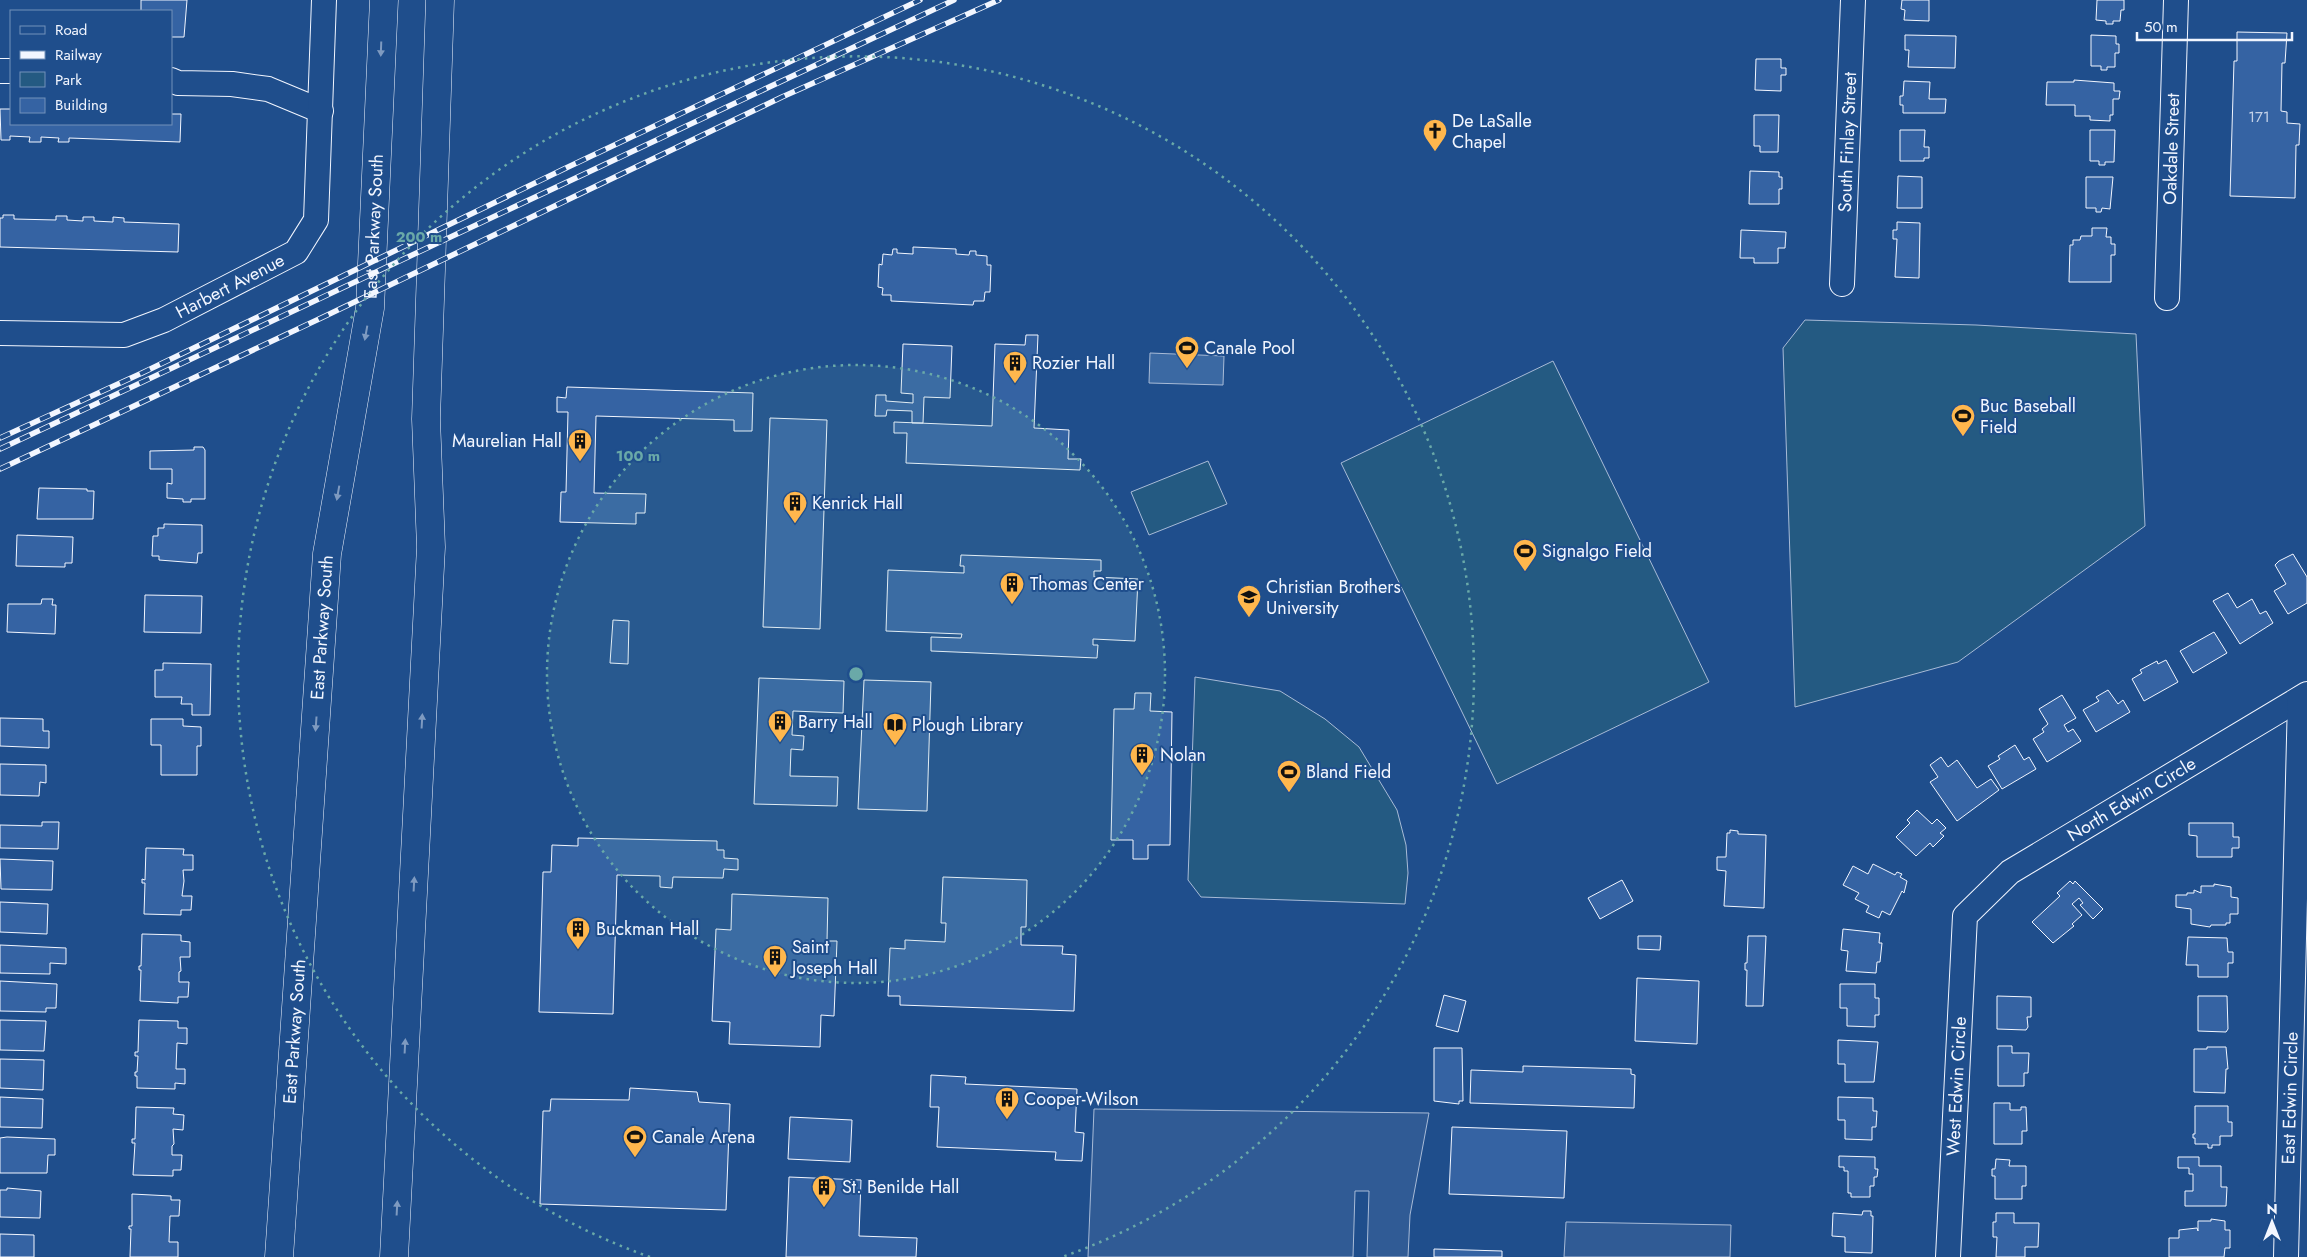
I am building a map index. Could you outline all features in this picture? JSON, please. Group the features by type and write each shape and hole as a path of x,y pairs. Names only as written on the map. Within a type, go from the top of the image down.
{"main road":[{"name":"East Parkway South","path":"280,1257 327,554 370,308 384,0"},
{"path":"394,1257 432,546 426,419 440,0"}],"street":[{"name":"Harbert Avenue","path":"0,333 124,335 164,320 296,252 316,220 324,0"},
{"name":"South Finlay Street","path":"1842,284 1853,0"},
{"name":"Oakdale Street","path":"2167,298 2176,0"},
{"path":"172,80 178,83 232,84 268,89 321,111"},
{"name":"North Edwin Circle","path":"1965,916 2010,872 2304,696"},
{"name":"East Edwin Circle","path":"2286,1257 2304,696"},
{"name":"West Edwin Circle","path":"1948,1257 1965,916"}],"green space":[{"name":"Buc Baseball Field","path":"1805,320 1976,325 2136,334 2145,526 1958,662 1795,707 1783,348"},
{"name":"Signalgo Field","path":"1553,361 1709,682 1497,784 1341,463"},
{"path":"1208,461 1227,504 1149,535 1131,492"},
{"name":"Bland Field","path":"1195,677 1280,691 1325,719 1359,747 1397,810 1406,845 1408,873 1405,904 1201,897 1188,880"}],"shaded area":[{"name":"Canale Pool","path":"1150,353 1224,356 1223,385 1149,383"},
{"path":"1094,1109 1429,1113 1410,1215 1408,1257 1367,1257 1369,1191 1355,1191 1353,1257 1088,1257"},
{"path":"1566,1222 1731,1225 1730,1257 1564,1257"}],"building":[{"path":"141,0 187,0 184,37 172,37 172,10 141,10"},
{"path":"1902,0 1929,0 1929,21 1904,20 1905,10 1901,9"},
{"path":"2097,0 2124,0 2124,10 2121,10 2120,21 2106,24 2106,21 2096,20"},
{"path":"2237,32 2287,33 2285,63 2282,63 2281,111 2287,112 2287,123 2300,124 2299,145 2296,145 2295,198 2230,196 2234,61 2237,61"},
{"path":"1905,35 1956,36 1955,68 1908,67 1909,50 1905,50"},
{"path":"2091,35 2116,36 2116,44 2119,44 2119,53 2115,53 2115,67 2107,67 2107,70 2101,70 2101,66 2091,66"},
{"path":"1756,59 1781,59 1781,68 1786,68 1786,75 1781,75 1781,91 1755,90"},
{"path":"2074,80 2114,83 2114,91 2120,91 2119,99 2113,99 2113,115 2110,115 2110,121 2090,120 2090,116 2075,116 2075,105 2046,105 2047,82 2074,82"},
{"path":"1904,81 1930,82 1929,99 1946,99 1945,113 1903,113 1903,105 1900,105 1900,96 1903,96"},
{"path":"0,109 10,109 10,125 172,125 172,114 181,114 180,142 69,138 69,142 58,142 59,138 41,137 41,142 29,142 30,137 10,136 10,140 1,140"},
{"path":"1754,115 1779,115 1778,152 1760,152 1760,146 1754,146"},
{"path":"1900,130 1925,130 1924,147 1929,147 1929,158 1924,158 1924,161 1900,161"},
{"path":"2090,130 2115,130 2114,162 2105,162 2105,165 2099,165 2099,161 2090,161"},
{"path":"1750,171 1779,172 1779,177 1782,177 1782,189 1779,189 1779,204 1749,204"},
{"path":"1898,176 1922,177 1922,208 1897,208"},
{"path":"2086,177 2113,177 2110,209 2102,208 2101,212 2096,212 2096,208 2086,208"},
{"path":"3,215 14,215 14,219 56,220 56,216 67,216 67,220 83,221 83,217 94,217 94,221 113,222 113,217 124,218 124,222 179,224 178,252 0,247 0,218 3,218"},
{"path":"1897,222 1920,223 1919,278 1895,277 1897,239 1893,239 1893,230 1897,230"},
{"path":"2092,228 2107,228 2106,237 2111,237 2111,244 2115,244 2115,255 2111,255 2111,282 2069,282 2070,245 2073,245 2073,240 2080,240 2081,236 2092,236"},
{"path":"1741,230 1786,232 1785,248 1778,248 1778,263 1754,263 1754,258 1740,258"},
{"path":"913,247 956,249 956,254 969,255 970,251 976,251 976,255 987,256 987,265 991,265 990,292 985,292 984,301 974,301 973,305 891,301 891,295 882,295 883,288 878,287 879,264 882,265 883,254 892,255 893,249 897,249 897,253 913,254"},
{"name":"Rozier Hall","path":"1026,335 1038,335 1034,428 1069,430 1068,459 1081,459 1080,470 906,463 907,433 894,433 894,422 992,426 995,344 1025,345"},
{"path":"903,344 952,346 950,398 924,397 923,423 912,423 912,411 887,410 886,416 875,416 876,395 886,395 886,401 913,403 913,394 901,393"},
{"name":"Maurelian Hall","path":"567,387 753,393 752,431 734,431 734,420 596,416 594,493 646,494 645,513 636,513 636,524 560,522 561,492 566,492 568,412 557,412 557,397 566,398"},
{"name":"Kenrick Hall","path":"770,418 827,420 820,629 763,627"},
{"path":"194,447 203,447 205,450 205,499 191,499 191,502 183,502 183,499 167,498 167,483 172,484 172,469 150,469 150,451 194,450"},
{"path":"39,488 87,489 87,491 94,491 93,519 37,519"},
{"path":"164,524 202,525 202,553 198,553 197,563 159,560 159,556 152,556 153,536 158,536 158,528 164,528"},
{"path":"17,535 73,537 72,563 65,563 65,567 16,566"},
{"path":"2293,554 2307,577 2307,603 2288,614 2274,591 2286,584 2275,565"},
{"name":"Thomas Center","path":"961,555 1101,560 1101,571 1094,571 1094,577 1138,579 1135,641 1093,639 1093,645 1098,645 1097,658 931,651 931,637 961,638 962,634 886,631 888,570 964,573 964,566 960,566"},
{"path":"2228,593 2237,608 2252,599 2260,614 2266,611 2273,623 2240,644 2213,601"},
{"path":"145,595 202,596 201,633 144,632"},
{"path":"42,599 53,599 52,605 56,605 55,634 7,632 8,604 41,604"},
{"path":"613,620 629,621 628,664 610,663"},
{"path":"2214,632 2227,653 2193,673 2180,651"},
{"path":"2166,660 2178,682 2144,701 2132,679 2142,673 2140,670 2157,661 2158,664"},
{"path":"163,663 211,664 210,715 192,715 192,704 181,704 182,697 155,697 155,670 163,670"},
{"name":"Barry Hall","path":"759,678 844,681 843,713 793,711 792,735 804,736 803,750 791,749 790,776 838,777 837,806 754,804"},
{"name":"Plough Library","path":"864,680 931,682 927,811 858,809"},
{"path":"2108,690 2118,704 2123,700 2130,712 2096,732 2083,710 2099,701 2096,697"},
{"name":"Nolan","path":"1135,693 1151,693 1150,711 1172,712 1170,845 1148,845 1148,859 1133,859 1133,840 1111,840 1114,709 1134,709"},
{"path":"2062,695 2076,718 2064,725 2068,732 2073,729 2081,741 2047,762 2033,739 2044,732 2042,729 2048,724 2039,709"},
{"path":"0,718 43,719 43,731 49,731 49,748 0,746"},
{"path":"151,719 183,719 183,726 201,727 201,746 197,746 197,775 161,775 161,745 151,745"},
{"path":"2015,745 2024,760 2029,757 2036,769 2002,789 1988,766 2000,759 1998,756"},
{"path":"1941,757 1948,767 1957,760 1977,788 1991,779 1999,790 1957,821 1930,782 1938,777 1930,765"},
{"path":"0,764 46,765 46,783 40,782 39,796 0,795"},
{"path":"1917,810 1932,824 1937,819 1946,828 1940,833 1944,836 1933,847 1930,843 1916,856 1896,837 1910,823 1907,820"},
{"path":"42,822 59,822 58,849 0,848 0,825 42,826"},
{"path":"2189,823 2233,823 2233,837 2239,837 2239,848 2232,848 2232,857 2197,857 2197,836 2189,835"},
{"path":"1730,830 1738,831 1738,834 1766,835 1764,908 1724,906 1726,871 1717,870 1717,857 1726,857 1727,833 1730,833"},
{"name":"Buckman Hall","path":"578,838 717,841 717,850 724,850 724,858 738,859 738,870 724,869 723,878 673,877 672,888 660,887 660,876 617,875 613,1014 539,1012 543,872 551,872 552,845 578,846"},
{"path":"146,848 184,849 183,855 193,855 193,870 183,870 182,896 192,896 191,910 181,910 181,915 144,914 145,883 142,883 142,879 145,880"},
{"path":"0,859 53,861 52,890 1,889"},
{"path":"1873,864 1895,875 1897,872 1902,874 1900,877 1907,881 1904,893 1902,891 1890,915 1882,911 1879,918 1866,912 1869,906 1855,899 1859,893 1843,885 1853,866 1868,874"},
{"path":"943,877 1027,880 1026,927 1021,927 1021,945 1063,946 1062,954 1076,955 1074,1011 900,1005 900,996 888,996 890,948 905,949 905,940 945,942 946,923 941,923"},
{"path":"1622,880 1633,901 1600,919 1588,898"},
{"path":"2070,881 2073,884 2075,881 2103,909 2093,919 2080,905 2083,903 2079,898 2072,904 2082,915 2072,924 2074,926 2053,943 2032,922 2060,896 2057,893"},
{"path":"2214,884 2231,887 2231,897 2238,898 2238,914 2230,914 2230,923 2226,923 2226,925 2211,925 2210,927 2191,924 2191,909 2176,907 2176,895 2187,895 2187,893 2194,893 2194,890 2201,893 2201,886 2214,886"},
{"name":"Saint Joseph Hall","path":"732,894 828,898 827,941 837,941 834,1016 821,1015 820,1047 729,1044 730,1022 712,1021 716,929 731,930"},
{"path":"0,902 48,904 47,934 0,932"},
{"path":"1843,929 1880,933 1879,943 1882,943 1880,962 1877,962 1876,973 1846,971 1848,951 1841,950"},
{"path":"142,934 181,935 181,941 190,942 190,957 180,957 181,971 179,972 179,982 189,982 188,997 178,997 178,1003 140,1001 141,970 139,970 139,966 141,966"},
{"path":"1638,936 1661,936 1660,950 1638,949"},
{"path":"1748,936 1766,936 1763,1006 1746,1006 1747,970 1745,970 1745,963 1747,963"},
{"path":"2188,937 2227,938 2228,952 2233,952 2233,963 2228,963 2228,977 2198,977 2198,965 2186,965"},
{"path":"0,945 66,948 66,964 50,963 50,974 0,973"},
{"path":"1637,978 1699,981 1697,1044 1635,1041"},
{"path":"0,981 57,984 56,1008 46,1008 46,1012 0,1011"},
{"path":"1840,984 1875,984 1875,998 1879,998 1879,1015 1875,1015 1875,1027 1847,1026 1847,1008 1840,1008"},
{"path":"1444,995 1466,1001 1458,1032 1436,1026"},
{"path":"1997,996 2031,997 2031,1017 2027,1017 2028,1027 2026,1030 1997,1029"},
{"path":"2198,996 2227,996 2228,1029 2226,1032 2198,1031"},
{"path":"0,1020 46,1021 44,1051 0,1050"},
{"path":"139,1020 178,1021 178,1028 187,1028 187,1044 177,1043 176,1069 185,1069 185,1084 175,1083 175,1089 137,1088 135,1072 137,1072 138,1056 135,1056 135,1052 138,1052"},
{"path":"1838,1040 1878,1042 1874,1082 1845,1082 1845,1064 1838,1064"},
{"path":"1998,1046 2012,1046 2012,1053 2029,1053 2028,1073 2024,1073 2024,1086 1998,1086"},
{"path":"2207,1047 2226,1047 2228,1069 2226,1069 2225,1093 2194,1092 2194,1049 2207,1049"},
{"path":"1434,1048 1462,1048 1463,1101 1459,1101 1459,1104 1434,1101"},
{"path":"0,1059 44,1060 43,1090 0,1088"},
{"path":"1523,1066 1631,1069 1631,1074 1635,1075 1634,1108 1470,1103 1471,1070 1523,1072"},
{"name":"Cooper-Wilson","path":"931,1075 966,1077 965,1084 1077,1089 1075,1132 1084,1133 1082,1161 1055,1160 1056,1152 937,1147 939,1107 930,1107"},
{"name":"Canale Arena","path":"630,1088 697,1092 699,1102 730,1104 726,1210 540,1204 543,1111 550,1111 551,1099 629,1100"},
{"path":"0,1097 43,1099 42,1128 0,1127"},
{"path":"1838,1097 1873,1098 1873,1111 1877,1111 1876,1127 1872,1127 1872,1140 1845,1139 1845,1120 1838,1120"},
{"path":"1994,1103 2010,1103 2010,1110 2021,1110 2021,1107 2026,1107 2027,1131 2022,1131 2022,1144 1994,1144"},
{"path":"2195,1106 2228,1106 2228,1122 2232,1122 2232,1136 2220,1136 2220,1145 2212,1145 2212,1148 2208,1148 2208,1144 2195,1144 2193,1134 2195,1134"},
{"path":"136,1107 174,1108 173,1114 184,1115 183,1130 173,1129 174,1144 172,1146 172,1155 182,1155 181,1170 173,1170 173,1176 133,1175 135,1143 132,1143 132,1139 135,1139"},
{"path":"790,1117 852,1120 850,1162 788,1159"},
{"path":"1452,1127 1567,1131 1564,1198 1449,1194"},
{"path":"0,1138 55,1139 55,1155 48,1155 47,1173 0,1173"},
{"path":"1839,1156 1875,1157 1875,1169 1878,1169 1877,1177 1874,1177 1874,1186 1870,1186 1870,1197 1851,1197 1851,1193 1848,1193 1848,1171 1844,1171 1844,1167 1839,1167"},
{"path":"2178,1157 2199,1157 2199,1166 2221,1166 2221,1187 2227,1187 2226,1206 2185,1206 2185,1191 2193,1191 2193,1174 2189,1174 2189,1168 2178,1168"},
{"path":"1996,1159 2010,1160 2009,1166 2026,1166 2026,1186 2022,1186 2022,1199 1995,1199 1995,1176 1992,1176 1992,1169 1995,1169"},
{"name":"St. Benilde Hall","path":"789,1177 861,1180 859,1236 917,1238 916,1257 786,1257"},
{"path":"7,1188 41,1191 40,1218 0,1217 0,1190 7,1190"},
{"path":"132,1194 171,1196 171,1200 180,1200 179,1216 170,1216 169,1242 178,1242 178,1257 130,1257 131,1229 129,1229 129,1226 132,1226"},
{"path":"1863,1211 1871,1211 1871,1216 1873,1216 1872,1253 1845,1252 1845,1237 1832,1236 1833,1213 1862,1215"},
{"path":"1996,1213 2014,1213 2014,1223 2039,1223 2038,1247 2025,1247 2025,1257 1996,1257 1997,1237 1993,1237 1993,1222 1996,1222"},
{"path":"2211,1219 2225,1221 2225,1230 2230,1230 2230,1248 2225,1248 2224,1257 2169,1257 2169,1238 2179,1238 2179,1230 2197,1228 2198,1231 2198,1221 2211,1221"},
{"path":"0,1234 34,1235 34,1257 0,1257"},
{"path":"1434,1249 1502,1251 1502,1257 1434,1257"}],"railway":[{"path":"0,438 142,373 566,168 920,0"},
{"path":"0,449 954,0"},
{"path":"0,469 319,319 782,97 999,0"}],"place":[{"name":"De LaSalle Chapel","path":"1435,152"},
{"name":"Canale Pool","path":"1187,369"},
{"name":"Rozier Hall","path":"1015,384"},
{"name":"Buc Baseball Field","path":"1963,437"},
{"name":"Maurelian Hall","path":"580,462"},
{"name":"Kenrick Hall","path":"795,524"},
{"name":"Signalgo Field","path":"1525,572"},
{"name":"Thomas Center","path":"1012,605"},
{"name":"Christian Brothers University","path":"1249,618"},
{"name":"Barry Hall","path":"780,743"},
{"name":"Plough Library","path":"895,746"},
{"name":"Nolan","path":"1142,776"},
{"name":"Bland Field","path":"1289,793"},
{"name":"Buckman Hall","path":"578,950"},
{"name":"Saint Joseph Hall","path":"775,978"},
{"name":"Cooper-Wilson","path":"1007,1120"},
{"name":"Canale Arena","path":"635,1158"},
{"name":"St. Benilde Hall","path":"824,1208"}]}
